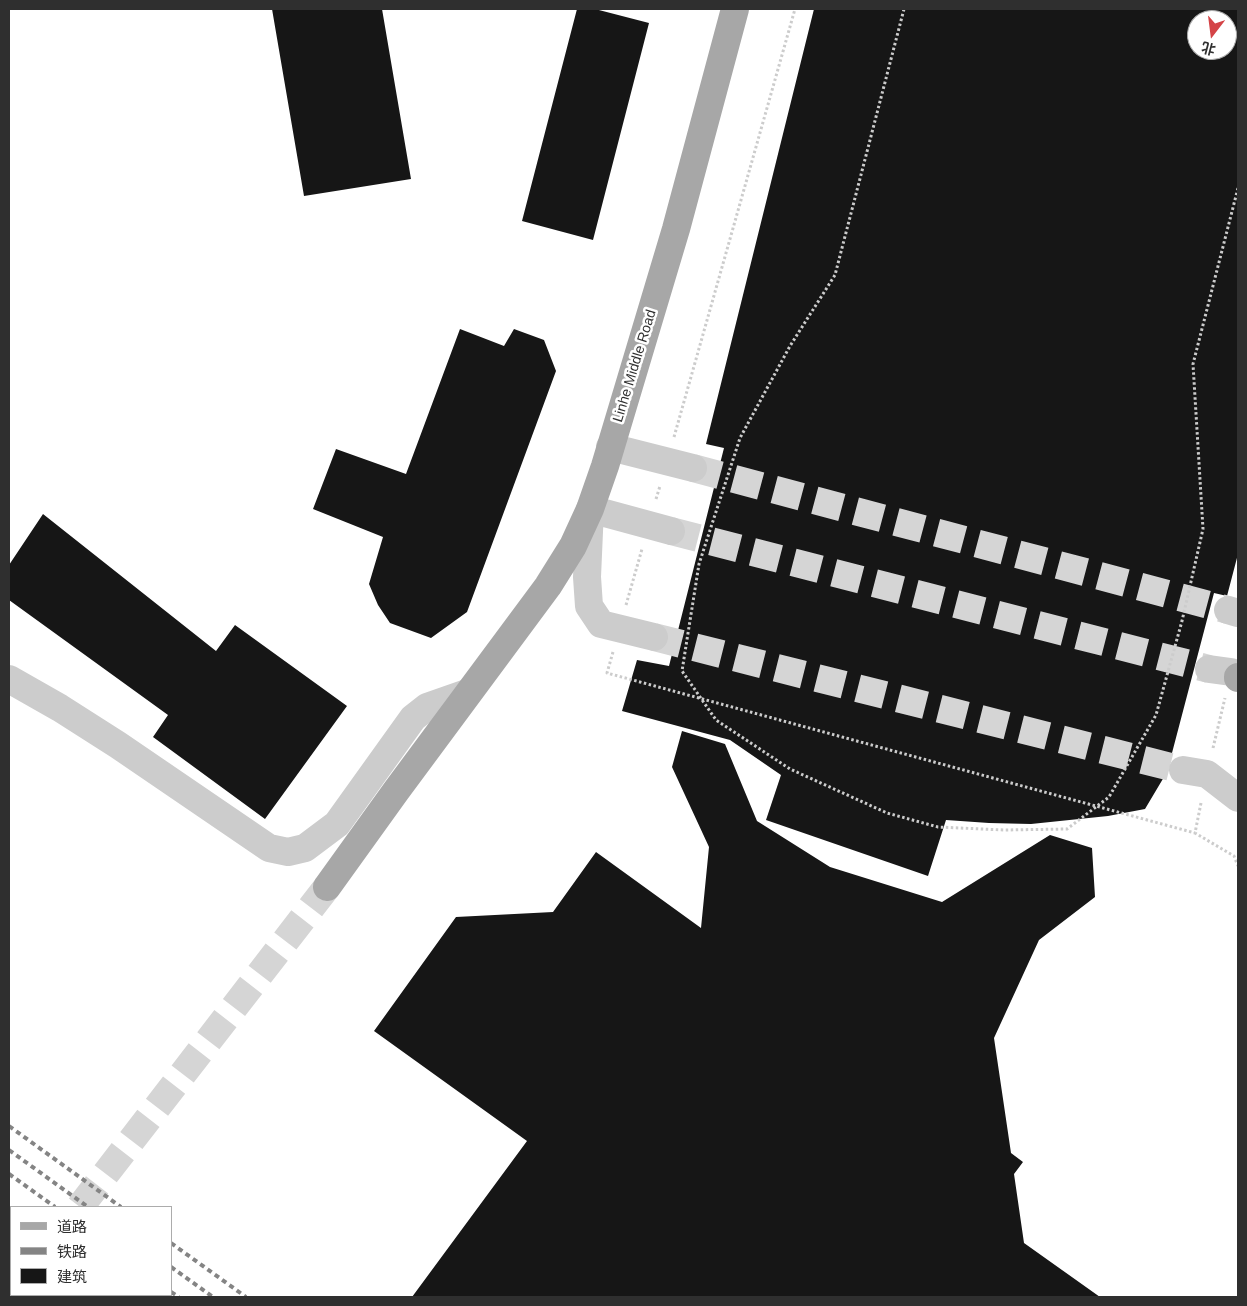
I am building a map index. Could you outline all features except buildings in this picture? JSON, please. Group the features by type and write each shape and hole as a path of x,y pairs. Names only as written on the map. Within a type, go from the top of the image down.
{"main road":[{"name":"Linhe Middle Road","path":"327,887 467,693 548,586 573,546 590,509 676,229 735,9"}],"street":[{"path":"610,447 680,465"},
{"path":"654,637 601,624 589,606 587,577 590,509 660,528"},
{"path":"1209,669 1231,672 1238,677"},
{"path":"9,679 60,708 118,745 269,848 288,852 305,848 337,824 413,718 427,707 467,693"},
{"path":"1238,776 1195,772 1238,798"}],"path":[{"path":"796,9 680,465 660,528 620,628 607,674 1195,833"},
{"path":"904,9 835,275 790,346 740,438 699,564 682,671 716,720 790,769 887,813 938,827 1004,830 1067,829 1109,797 1156,715 1182,621 1203,529 1193,364 1238,188"}],"tunnel":[{"path":"693,468 1228,610"},
{"path":"671,531 1209,669"},
{"path":"654,637 1183,770"},
{"path":"81,1206 327,887"}],"railway":[{"path":"9,1126 120,1206"},
{"path":"9,1150 87,1206"},
{"path":"9,1174 54,1206"},
{"path":"172,1244 246,1297"},
{"path":"172,1268 213,1297"},
{"path":"172,1293 179,1297"}]}
